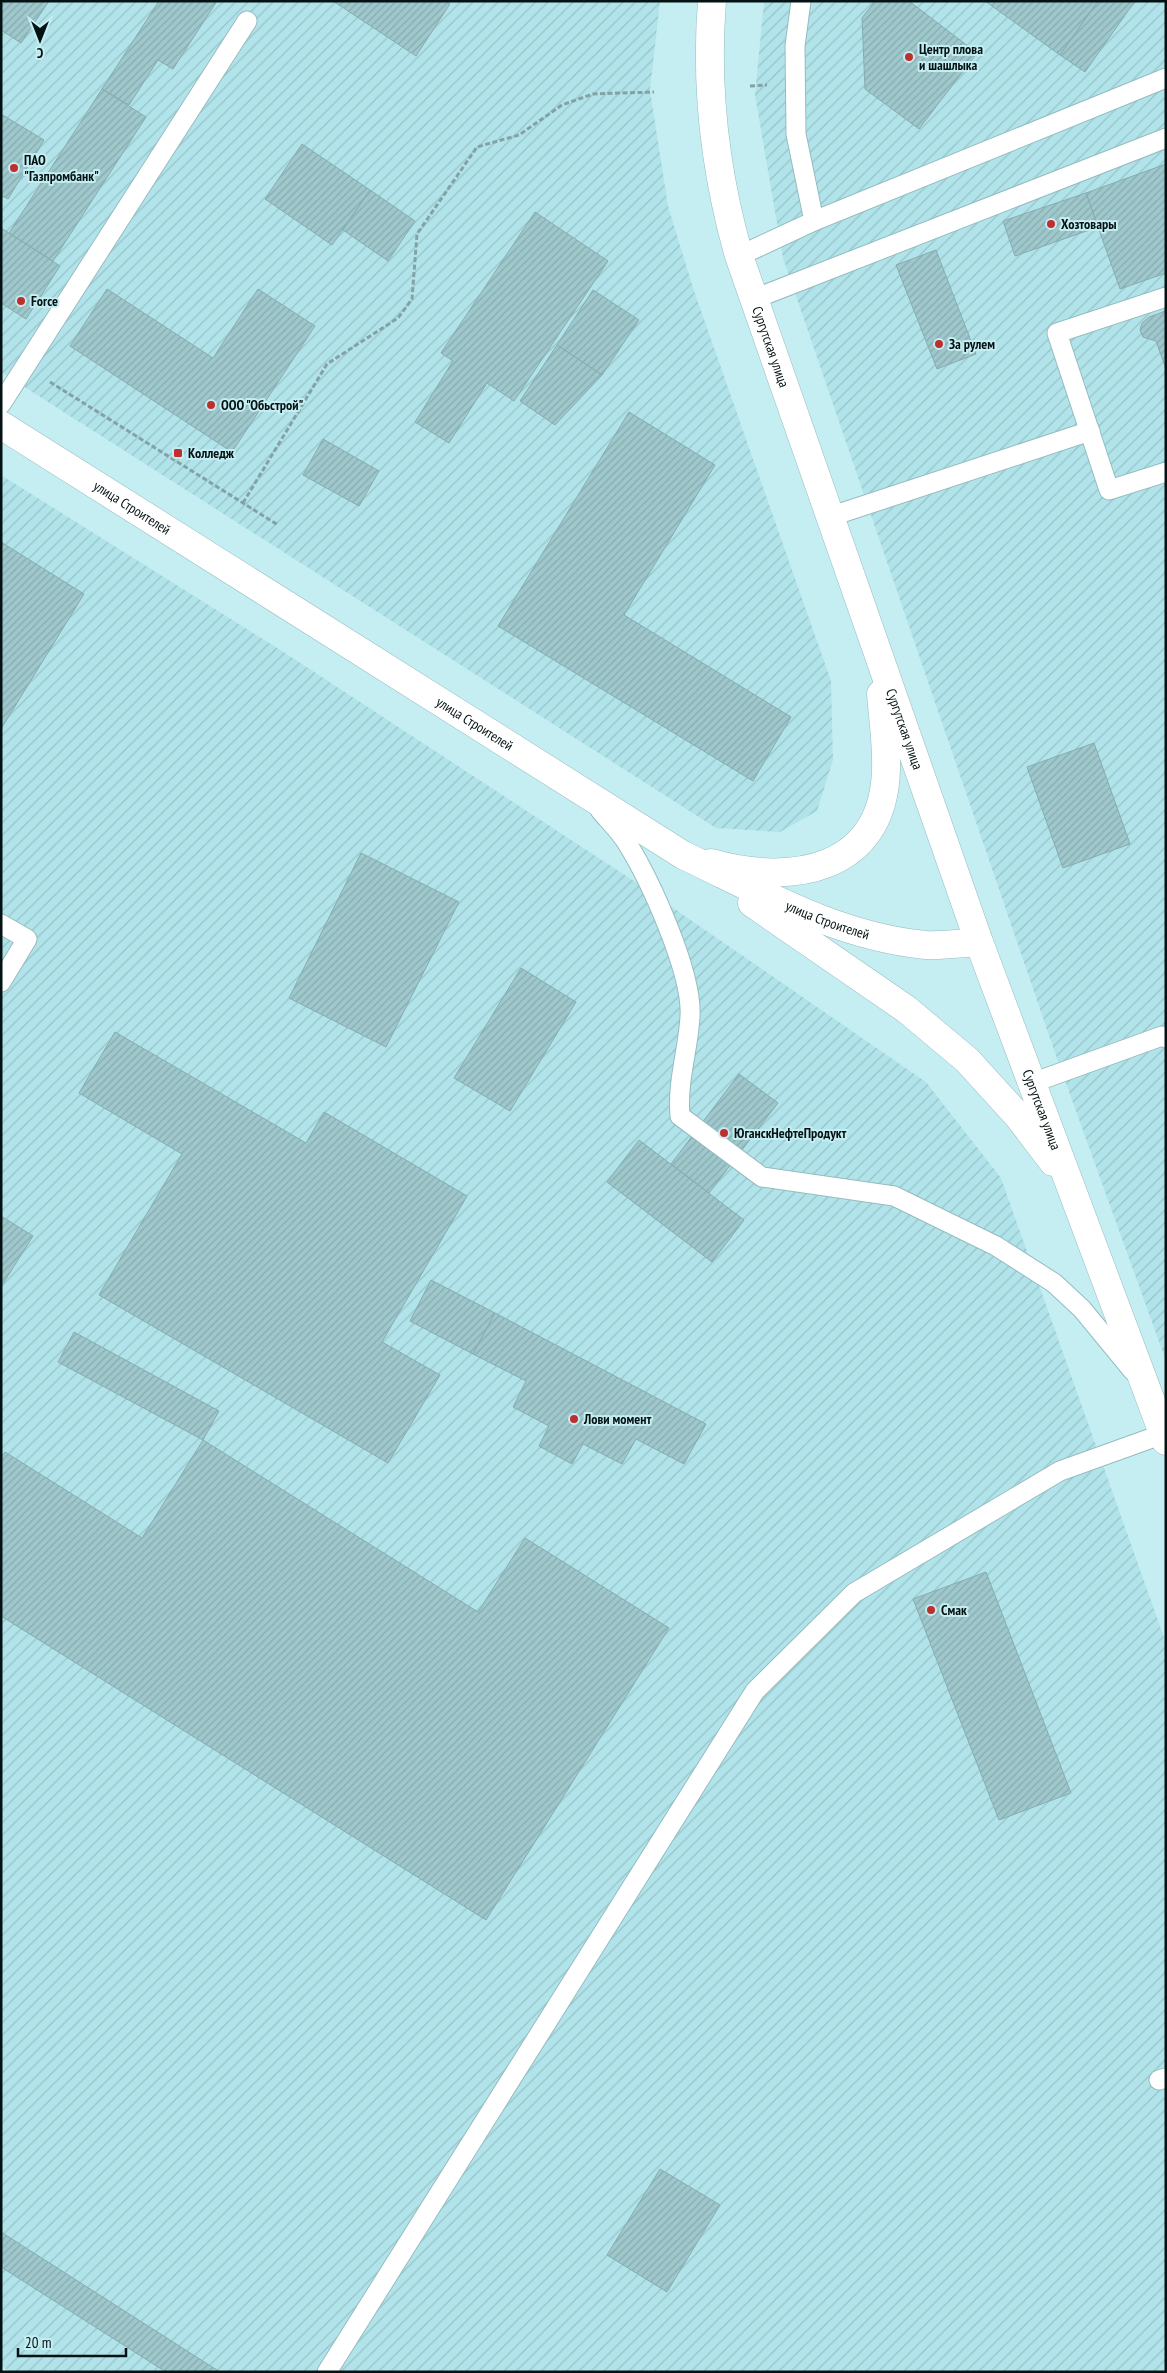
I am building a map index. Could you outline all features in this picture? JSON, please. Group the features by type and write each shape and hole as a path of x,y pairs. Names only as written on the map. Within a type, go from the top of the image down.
{"main road":[{"name":"Сургутская улица","path":"712,1 709,39 709,88 715,146 727,214 739,256 979,942 1146,1385 1164,1438"},
{"name":"улица Строителей","path":"1,425 683,855 794,908 838,926 882,939 928,945 979,942"},
{"path":"683,855 728,868 758,873 801,872 836,861 864,837 879,808 886,770 880,662"},
{"path":"683,855 906,1009 966,1060 1018,1116 1071,1187"}],"lane":[{"path":"801,1 795,46 796,134 814,221"},
{"path":"1,404 247,21"},
{"path":"739,256 814,221 1166,78"},
{"path":"754,299 1166,138"},
{"path":"1166,298 1057,333 1109,490 1166,472"},
{"path":"829,517 1090,431"},
{"path":"588,796 626,842 640,867 665,917 685,982 690,1016 678,1094 680,1116 762,1177 894,1196 996,1246 1054,1283 1082,1309 1146,1385"},
{"path":"1,924 27,940 1,982"},
{"path":"1032,1083 1162,1036 1166,1038"},
{"path":"327,2372 756,1691 854,1592 1060,1471 1164,1438"}],"path":[{"path":"243,503 327,364 398,318 412,299 418,234 477,148 519,135 562,105 593,94 654,92"},
{"path":"25,366 278,524"}],"shaded area":[{"path":"1,1 660,1 650,90 668,206 693,288 831,681 833,760 817,811 780,832 716,828 1,372"},
{"path":"764,1 1166,1 1166,1361 1054,1050 783,258 755,95"},
{"path":"1,475 282,651 634,881 926,1082 1001,1178 1166,1643 1166,2372 10,2372 1,2366"}],"building":[{"path":"1,1 49,1 21,43 1,30"},
{"path":"159,1 217,1 173,69 158,60 129,105 102,89"},
{"path":"333,1 445,1 450,4 416,56"},
{"path":"875,1 909,1 977,53 919,129 865,89 862,18"},
{"path":"985,1 1098,1 1060,55"},
{"path":"1098,1 1135,1 1085,72 1060,55"},
{"path":"102,89 146,117 53,261 9,233"},
{"name":"ПАО \"Газпромбанк\"","path":"1,114 44,140 8,199 1,195"},
{"path":"302,144 370,190 332,245 265,199"},
{"path":"1166,164 1166,273 1120,289 1086,193"},
{"path":"370,190 415,221 388,261 343,230"},
{"name":"Хозтовары","path":"1086,193 1098,227 1015,256 1003,221"},
{"path":"535,212 608,261 514,401 487,383 449,443 415,422 453,361 441,353"},
{"path":"1,228 60,266 26,319 1,303"},
{"path":"936,250 976,354 937,369 896,265"},
{"name":"ООО \"Обьстрой\"","path":"107,289 213,358 258,289 315,326 232,452 70,346"},
{"path":"593,290 639,320 602,375 557,345"},
{"path":"1166,311 1166,369 1156,341 1143,337 1140,330 1142,323 1149,317"},
{"path":"557,345 602,375 555,425 520,401"},
{"path":"629,412 715,465 624,615 791,717 753,781 498,626"},
{"path":"323,439 379,471 359,506 303,475"},
{"path":"1,542 84,594 1,729"},
{"path":"1094,743 1130,844 1063,868 1027,767"},
{"path":"361,853 459,902 386,1047 289,998"},
{"path":"521,968 576,1002 510,1111 454,1078"},
{"path":"115,1032 306,1143 324,1112 467,1196 382,1342 440,1375 388,1463 99,1295 182,1154 79,1093"},
{"path":"739,1074 778,1103 709,1193 671,1164"},
{"path":"639,1140 744,1220 712,1262 607,1182"},
{"path":"1,1216 33,1236 1,1287"},
{"path":"431,1280 495,1313 473,1354 410,1321"},
{"path":"495,1313 706,1424 684,1464 636,1439 622,1464 583,1444 572,1464 539,1446 549,1426 513,1407 526,1381 473,1354"},
{"path":"74,1332 219,1411 203,1440 58,1362"},
{"path":"203,1440 478,1612 525,1538 669,1628 486,1920 1,1616 1,1458 5,1452 142,1538"},
{"path":"986,1572 1071,1793 999,1820 913,1599"},
{"path":"660,2169 720,2205 667,2292 607,2255"},
{"path":"1,2232 220,2372 166,2372 1,2267"}],"place":[{"name":"Центр плова и шашлыка","path":"909,57"},
{"name":"ПАО \"Газпромбанк\"","path":"14,168"},
{"name":"Хозтовары","path":"1051,224"},
{"name":"Force","path":"21,301"},
{"name":"За рулем","path":"939,344"},
{"name":"ООО \"Обьстрой\"","path":"211,405"},
{"name":"Колледж","path":"178,453"},
{"name":"ЮганскНефтеПродукт","path":"724,1133"},
{"name":"Лови момент","path":"574,1419"},
{"name":"Смак","path":"931,1610"}]}
